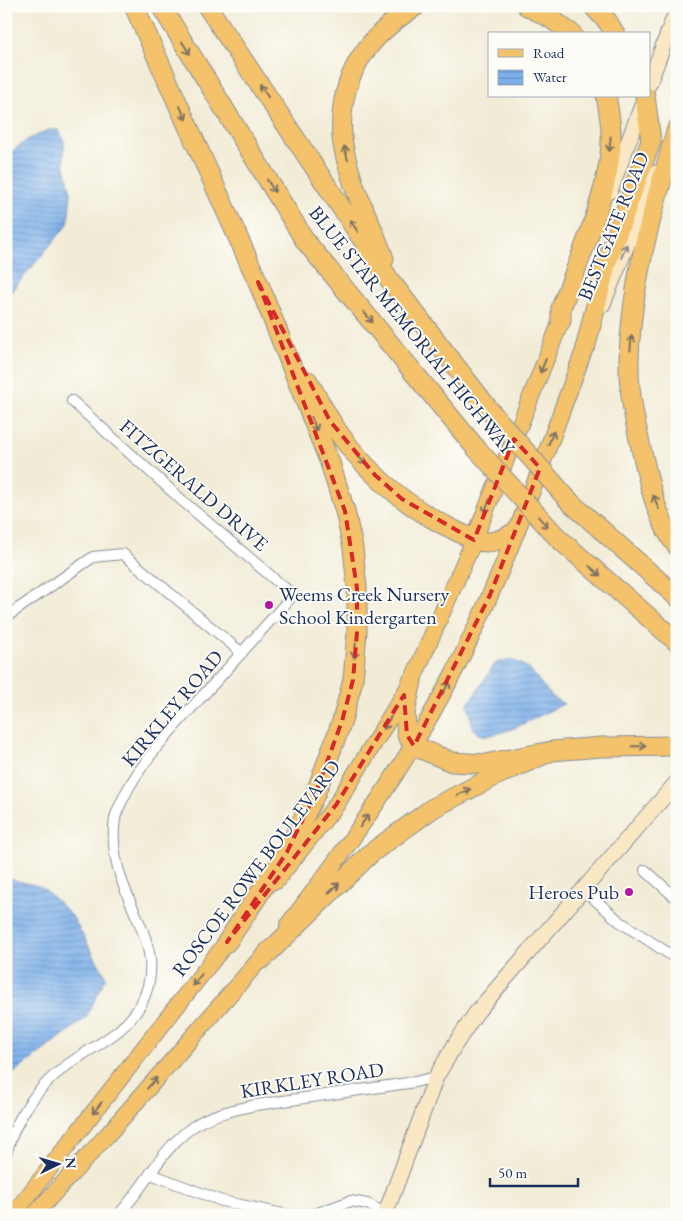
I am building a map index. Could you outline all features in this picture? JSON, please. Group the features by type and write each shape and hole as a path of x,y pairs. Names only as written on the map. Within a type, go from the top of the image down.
{"highway":[{"path":"134,6 258,282 302,370 330,420 350,448 375,475 402,499 441,524 474,540 487,542 504,539 516,532"},
{"name":"BLUE STAR MEMORIAL HIGHWAY","path":"161,6 306,242 475,447 558,538 677,642"},
{"name":"BLUE STAR MEMORIAL HIGHWAY","path":"207,6 391,282 490,411 570,502 677,597"},
{"path":"391,282 376,237 355,189 342,138 343,101 352,71 375,37 401,15 416,6"},
{"path":"527,6 550,18 569,32"},
{"path":"593,6 608,22 614,32"},
{"path":"561,321 561,308 598,207 604,183 611,143 610,115 606,98"},
{"path":"586,345 607,261 651,141 645,98"},
{"path":"677,129 654,205 636,288 629,361 634,420 650,487 670,538 677,546"},
{"path":"227,942 287,852 316,792 342,721 352,680 357,632 357,588 353,548 345,511 330,463 258,282"},
{"path":"412,681 405,713 407,735 414,746 452,762 485,764 552,751 601,746 677,746"},
{"path":"262,959 371,853 433,808 495,776 552,751"}],"main road":[{"path":"650,81 677,9"},
{"name":"BESTGATE ROAD","path":"561,321 644,98"},
{"name":"BESTGATE ROAD","path":"586,345 677,122"},
{"name":"ROSCOE ROWE BOULEVARD","path":"12,1210 336,805 412,681 474,540 561,321"},
{"path":"34,1215 262,959 365,820 414,746 456,670 490,595 516,532 586,345"},
{"path":"385,1214 436,1076 456,1042 476,1013 676,783"}],"street":[{"name":"FITZGERALD DRIVE","path":"72,401 185,503 293,595"},
{"path":"6,617 93,557 123,554 242,652"},
{"name":"KIRKLEY ROAD","path":"6,1155 23,1112 37,1093 67,1065 122,1028 140,1004 145,993 151,970 146,937 122,880 116,859 115,817 126,792 142,766 293,595"},
{"path":"645,870 677,899"},
{"path":"583,889 619,921 676,959"},
{"name":"KIRKLEY ROAD","path":"118,1215 127,1206 167,1151 198,1123 235,1110 406,1083 436,1076"},
{"path":"151,1174 222,1201 288,1215"},
{"path":"295,1215 315,1214 351,1201 367,1204 385,1214"}],"highlighted area":[{"path":"258,282 330,421 375,475 402,499 474,540 514,439 540,468 490,595 414,746 407,735 404,695 336,805 227,942 287,852 316,792 342,721 353,680 357,632 357,588 345,511"}],"water":[{"path":"48,130 59,130 64,141 64,162 71,193 68,224 6,298 6,156 27,140"},
{"path":"508,660 528,668 552,696 564,704 506,731 484,735 476,732 467,706 495,664"},
{"path":"6,878 42,887 72,916 106,977 86,1018 6,1079"}],"place":[{"name":"Weems Creek Nursery School Kindergarten","path":"269,605"},
{"name":"Heroes Pub","path":"629,892"}]}
